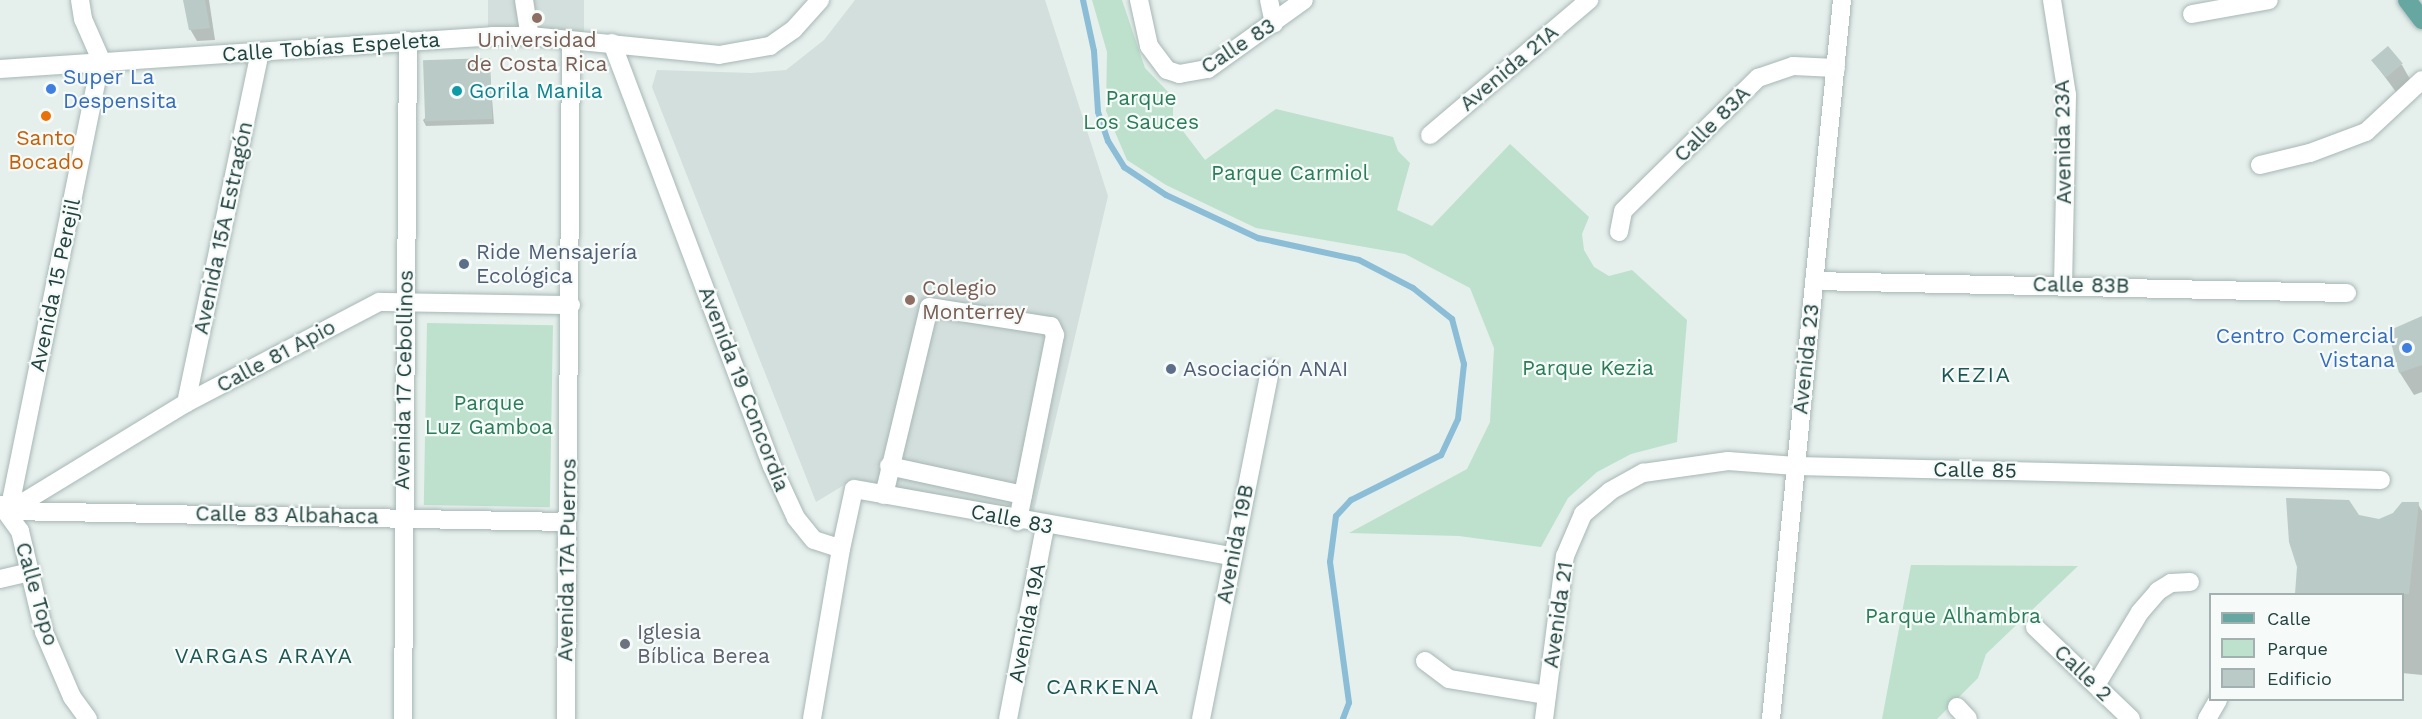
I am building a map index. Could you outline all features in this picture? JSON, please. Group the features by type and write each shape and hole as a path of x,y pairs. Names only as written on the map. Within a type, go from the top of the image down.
{"main road":[{"path":"2407,0 2422,20"}],"street":[{"path":"80,0 83,19 101,60"},
{"path":"525,0 530,36"},
{"name":"Calle Tobías Espeleta","path":"0,69 101,60 260,53 408,41 530,36 719,55 770,46 794,29 820,0"},
{"name":"Calle 83","path":"1139,0 1149,46 1167,70 1194,74 1209,69 1304,0"},
{"path":"1269,0 1274,23"},
{"name":"Avenida 21A","path":"1430,135 1589,0"},
{"name":"Avenida 23","path":"1771,719 1842,0"},
{"name":"Avenida 23A","path":"2052,0 2067,95 2063,285"},
{"path":"2192,14 2270,0"},
{"name":"Avenida 17A Puerros","path":"566,719 566,522 571,305 571,40"},
{"name":"Avenida 17 Cebollinos","path":"403,719 402,518 408,41"},
{"name":"Avenida 19 Concordia","path":"612,44 772,466 796,518 814,540 842,549"},
{"name":"Avenida 15A Estragón","path":"186,403 260,53"},
{"name":"Avenida 15 Perejil","path":"4,507 101,60"},
{"name":"Calle 83A","path":"1619,232 1623,211 1758,78 1793,66 1836,68"},
{"path":"2260,165 2310,153 2366,132 2422,80"},
{"name":"Calle 83B","path":"1814,281 2347,293"},
{"name":"Calle 81 Apio","path":"4,507 186,403 379,302 571,305"},
{"path":"884,495 889,466 929,307 1051,326 1055,335 1018,521"},
{"name":"Avenida 19B","path":"1201,719 1270,369"},
{"name":"Calle 85","path":"1583,514 1610,491 1643,473 1728,461 1796,466 2380,480"},
{"path":"889,466 1023,495"},
{"name":"Calle 83","path":"842,549 854,489 1045,526 1232,556"},
{"name":"Calle 83 Albahaca","path":"4,507 566,522"},
{"name":"Calle Topo","path":"4,507 20,531 44,632 72,697 88,719"},
{"name":"Avenida 21","path":"1544,719 1565,556 1583,514"},
{"name":"Avenida 19A","path":"1008,719 1045,526"},
{"path":"812,719 842,549"},
{"path":"0,579 31,572"},
{"path":"2096,685 2140,612 2158,591 2171,583 2190,582"},
{"name":"Calle 2","path":"2035,627 2131,719"},
{"path":"1425,661 1449,679 1546,695"},
{"path":"2207,719 2217,701"}],"shaded area":[{"name":"Universidad de Costa Rica","path":"488,0 584,0 584,36 488,36"},
{"name":"Colegio Monterrey","path":"855,0 1045,0 1108,196 1033,515 854,479 816,502 652,87 657,70 751,73 786,70 824,40"}],"green space":[{"name":"Parque Kezia","path":"1092,0 1122,0 1145,68 1173,97 1173,118 1205,160 1276,109 1393,137 1398,151 1410,163 1397,210 1432,226 1510,144 1589,217 1582,234 1584,250 1594,267 1609,276 1632,270 1687,320 1677,442 1631,454 1597,472 1568,498 1541,547 1459,536 1349,533 1467,469 1490,422 1494,348 1470,288 1405,254 1256,228 1166,185 1127,160 1106,111 1107,52"},
{"name":"Parque Luz Gamboa","path":"427,323 553,325 550,507 424,505"},
{"name":"Parque Alhambra","path":"1911,565 2078,566 1986,654 1978,678 1937,719 1882,719"}],"building":[{"path":"183,0 205,0 210,28 189,30"},
{"path":"2388,46 2403,64 2386,78 2371,60"},
{"name":"Gorila Manila","path":"490,58 492,119 425,121 423,60"},
{"name":"Centro Comercial Vistana","path":"2422,316 2422,365 2399,373 2388,331"},
{"path":"2286,498 2349,500 2359,515 2379,519 2393,513 2402,502 2419,502 2409,594 2295,593 2297,567 2289,542"}],"waterway":[{"path":"1083,0 1094,51 1098,112 1108,141 1124,167 1166,195 1258,238 1359,260 1413,288 1452,319 1464,364 1458,419 1441,455 1351,500 1336,516 1330,562 1349,703 1343,719"}],"place":[{"name":"Universidad de Costa Rica","path":"537,18"},
{"name":"Super La Despensita","path":"51,89"},
{"name":"Gorila Manila","path":"457,91"},
{"name":"Santo Bocado","path":"46,116"},
{"name":"Ride Mensajería Ecológica","path":"464,264"},
{"name":"Colegio Monterrey","path":"910,300"},
{"name":"Centro Comercial Vistana","path":"2407,348"},
{"name":"Asociación ANAI","path":"1171,369"},
{"name":"Iglesia Bíblica Berea","path":"625,644"}],"district":[{"name":"KEZIA","path":"1976,375"},
{"name":"VARGAS ARAYA","path":"264,656"},
{"name":"CARKENA","path":"1103,687"}],"park label":[{"name":"Parque Los Sauces","path":"1141,110"},
{"name":"Parque Carmiol","path":"1290,173"}]}
